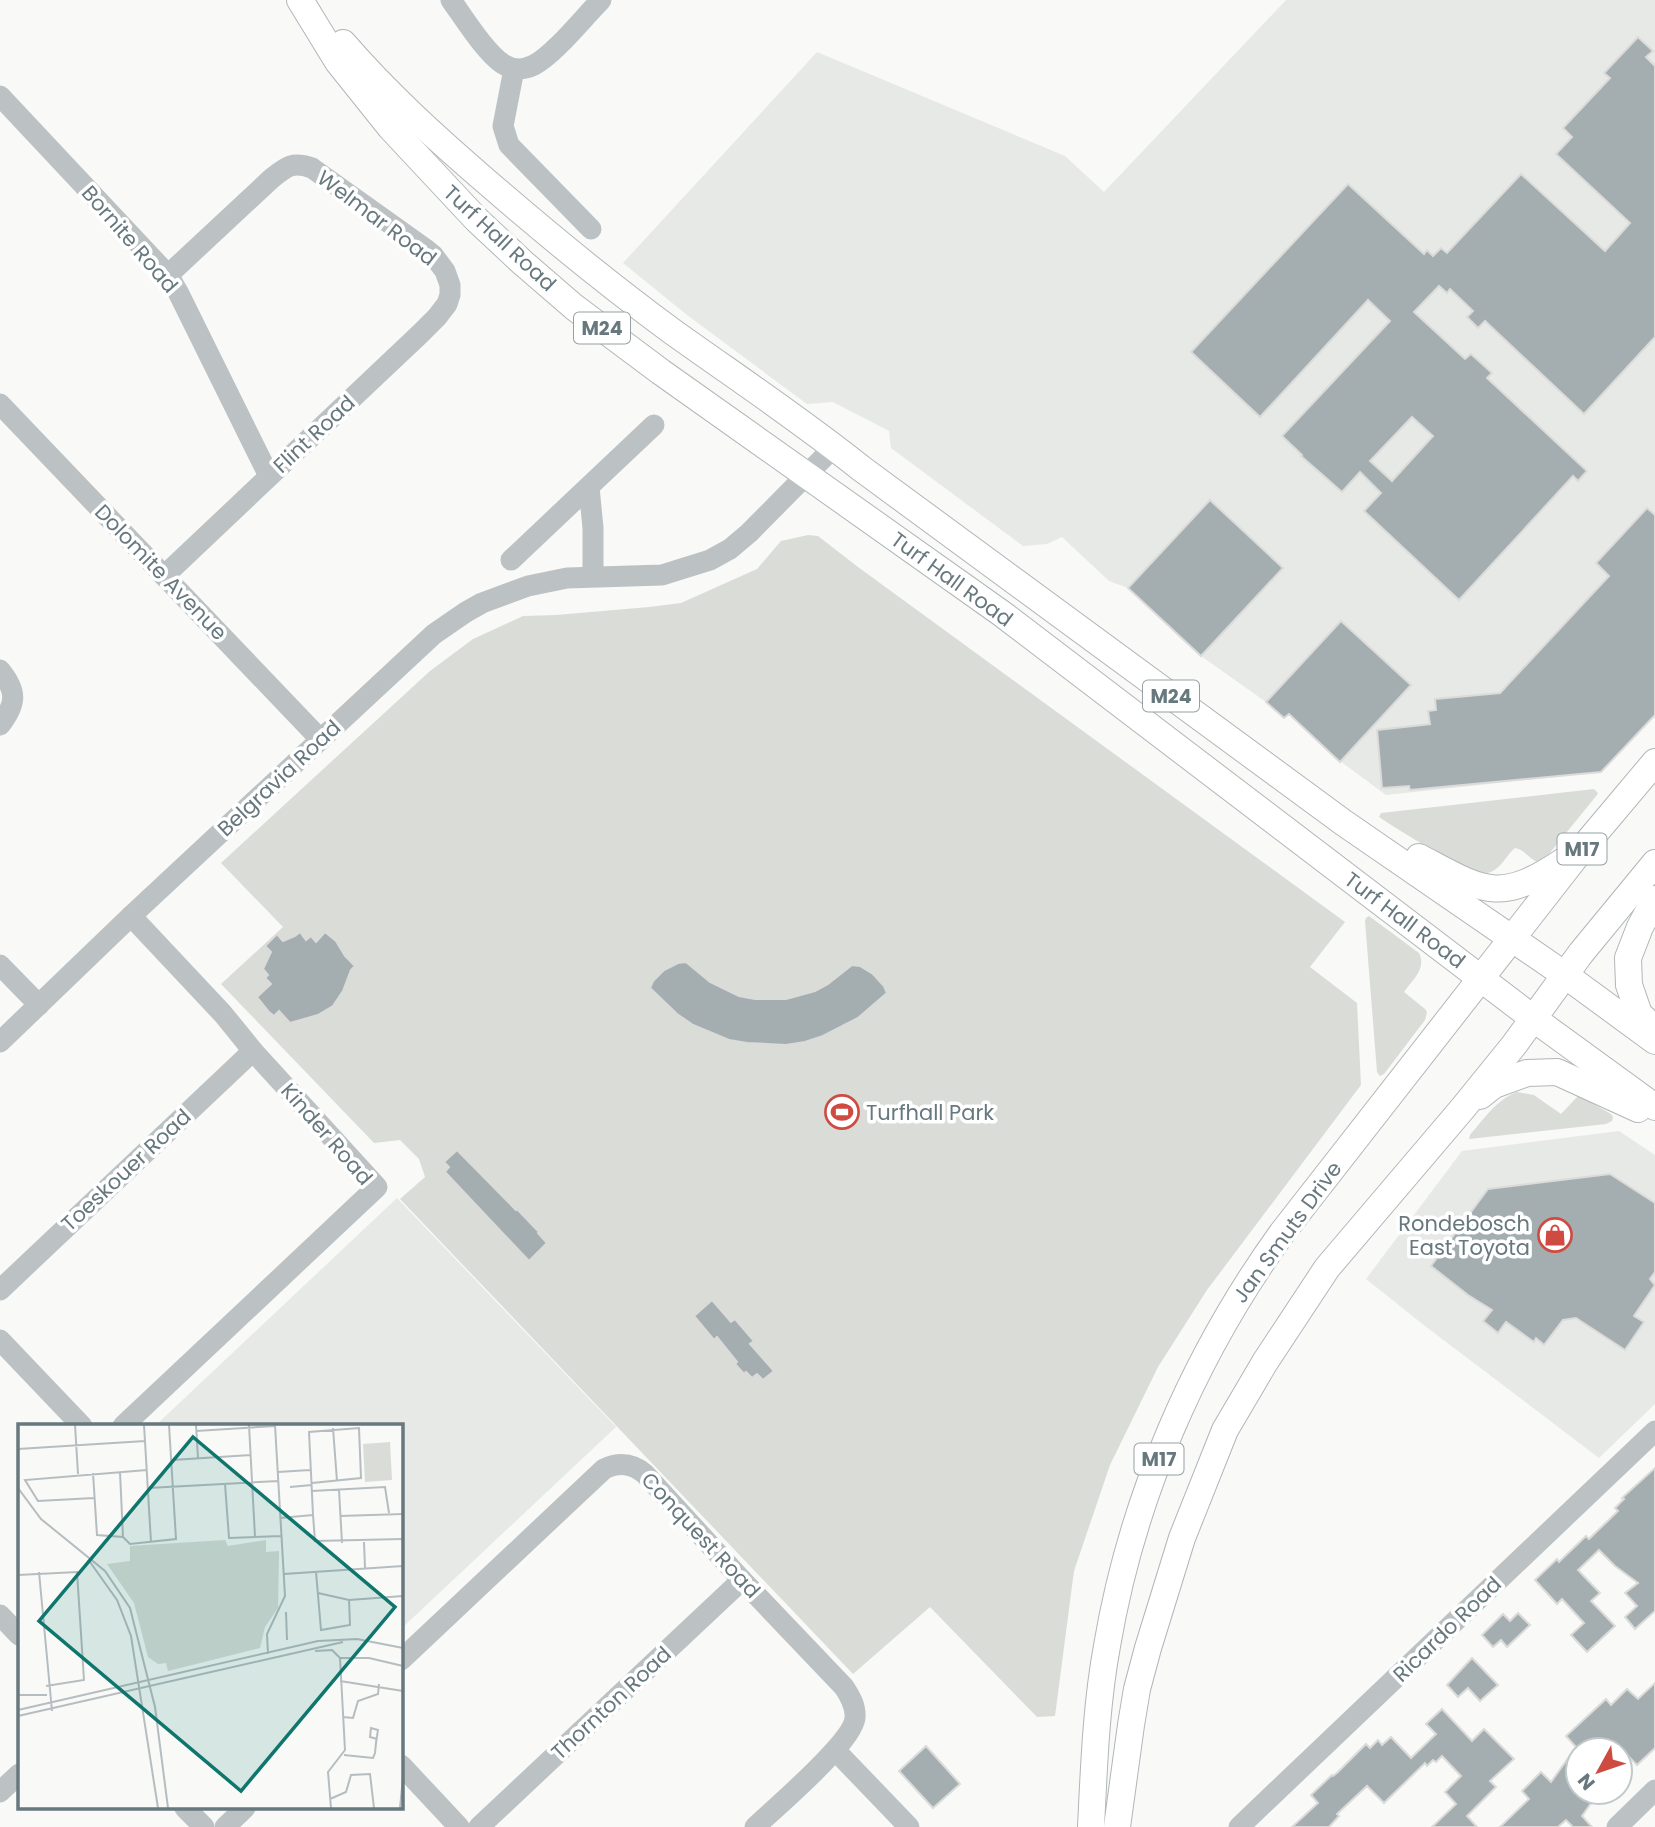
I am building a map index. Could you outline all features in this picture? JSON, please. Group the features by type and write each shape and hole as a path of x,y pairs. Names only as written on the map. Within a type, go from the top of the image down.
{"main road":[{"name":"Turf Hall Road","path":"303,0 391,94 437,138 552,238 674,332 1344,823 1565,975 1655,1041"},
{"name":"Turf Hall Road","path":"303,0 338,62 382,117 448,190 523,263 574,307 806,477 1001,614 1655,1107"},
{"name":"Jan Smuts Drive","path":"1091,1827 1099,1696 1118,1590 1148,1488 1204,1359 1240,1294 1269,1251 1581,850 1655,762"},
{"path":"1344,823 1388,841 1466,882 1484,888 1505,888 1529,883 1581,850"},
{"name":"M17","path":"1116,1827 1130,1725 1148,1648 1182,1538 1225,1430 1265,1362 1327,1268 1463,1108 1655,863"},
{"path":"1655,899 1628,958 1629,985 1639,1014 1655,1029"},
{"path":"1463,1108 1494,1085 1527,1073 1557,1072 1655,1117"}],"street":[{"path":"451,0 494,56 514,69 531,66 543,58 601,0"},
{"path":"514,69 504,118 505,136 509,145 592,229"},
{"name":"Bornite Road","path":"0,96 168,275 269,477"},
{"name":"Welmar Road","path":"168,275 271,179 296,164 312,169 427,250 445,271 450,285"},
{"name":"Flint Road","path":"164,576 438,317 450,296 450,285"},
{"name":"Dolomite Avenue","path":"0,404 321,740"},
{"path":"511,560 654,425"},
{"name":"Belgravia Road","path":"0,1042 434,634 482,603 528,586 567,578 662,575 710,560 730,549 749,533 834,447"},
{"path":"589,487 593,528 593,576"},
{"path":"0,670 8,680 13,696 8,715 0,725"},
{"name":"Kinder Road","path":"125,1424 377,1187 253,1051 223,1014 131,916"},
{"path":"0,965 39,1005"},
{"name":"Toeskouer Road","path":"0,1290 253,1051"},
{"path":"0,1340 80,1424"},
{"name":"Ricardo Road","path":"1239,1827 1655,1431"},
{"name":"Conquest Road","path":"402,1660 604,1469 614,1465 634,1466 645,1474 844,1687 853,1702 855,1719 836,1751 755,1827"},
{"name":"Thornton Road","path":"479,1827 742,1580"},
{"path":"0,1615 18,1634"},
{"path":"836,1751 909,1827"},
{"path":"402,1766 459,1827"},
{"path":"0,1792 18,1775"},
{"path":"1617,1827 1655,1790"},
{"path":"187,1810 204,1827"},
{"path":"225,1827 243,1810"}],"shaded area":[{"path":"1286,0 1655,0 1655,715 1601,772 1386,795 1340,761 1289,714 1284,718 1201,656 1128,588 1109,581 1062,537 1047,544 1023,546 891,448 889,431 833,402 807,404 687,315 623,263 817,52 1065,156 1104,192"},
{"name":"Turfhall Park","path":"808,535 818,536 1345,922 1310,967 1357,1003 1361,1085 1207,1290 1158,1367 1110,1465 1074,1571 1055,1716 1037,1717 930,1607 853,1674 400,1199 425,1177 419,1159 400,1140 374,1143 221,984 283,927 221,863 430,671 473,639 523,616 681,603 757,569 781,541"},
{"path":"1594,789 1597,795 1549,854 1537,862 1515,848 1499,867 1486,873 1477,872 1449,859 1379,817 1381,813"},
{"path":"1369,916 1419,953 1420,969 1404,992 1427,1012 1425,1020 1380,1076 1377,1072 1365,921"},
{"path":"1517,1092 1534,1095 1561,1114 1580,1096 1611,1114 1612,1121 1606,1124 1469,1139 1497,1105"},
{"path":"1619,1131 1655,1155 1655,1404 1599,1458 1366,1279 1462,1151"},
{"path":"397,1198 616,1427 402,1628 402,1424 157,1424"}],"building":[{"path":"1638,37 1653,51 1646,57 1655,66 1655,337 1584,414 1485,321 1478,328 1467,317 1473,311 1450,289 1447,293 1439,286 1414,312 1465,359 1471,354 1492,373 1487,378 1587,471 1578,481 1573,476 1459,600 1364,511 1381,493 1360,472 1342,492 1282,436 1390,321 1368,300 1260,417 1191,352 1348,184 1424,254 1427,250 1433,256 1441,248 1447,253 1521,174 1605,251 1630,223 1556,154 1572,137 1563,128 1610,78 1604,73","holes":["1412,417 1433,436 1392,481 1370,461"]},
{"path":"1210,500 1283,568 1201,656 1128,588"},
{"path":"1647,508 1655,515 1655,715 1601,772 1410,790 1409,786 1382,788 1377,730 1430,724 1428,711 1436,710 1435,699 1500,693 1609,576 1596,563"},
{"path":"1341,621 1411,685 1340,762 1289,714 1284,718 1266,702"},
{"path":"300,932 306,940 311,936 316,942 325,932 336,941 355,966 333,1006 318,1015 290,1023 279,1011 274,1016 257,997 271,984 265,978 268,975 263,969 271,952 265,946 277,934 283,941"},
{"path":"686,962 710,982 739,996 755,999 786,999 815,991 852,965 860,966 873,974 887,993 858,1018 823,1036 786,1045 747,1043 729,1040 693,1025 650,988 664,970"},
{"path":"457,1150 547,1243 529,1261 445,1172 449,1167 444,1162"},
{"name":"Rondebosch East Toyota","path":"1610,1174 1655,1203 1655,1272 1650,1279 1655,1285 1634,1316 1644,1322 1625,1350 1576,1318 1563,1320 1544,1345 1536,1338 1534,1342 1506,1322 1498,1333 1483,1321 1492,1310 1431,1266 1488,1189"},
{"path":"712,1300 731,1322 735,1319 754,1341 750,1344 774,1371 763,1380 757,1374 752,1378 746,1372 744,1374 717,1337 714,1340 694,1316"},
{"path":"1655,1468 1655,1611 1635,1629 1625,1617 1637,1606 1625,1593 1638,1583 1599,1550 1578,1570 1600,1593 1591,1601 1615,1626 1587,1652 1571,1635 1584,1623 1562,1599 1557,1604 1535,1580 1586,1536 1589,1539 1618,1511 1615,1508 1624,1499 1622,1498"},
{"path":"1518,1613 1530,1625 1507,1647 1501,1640 1493,1647 1482,1635 1503,1614 1510,1621"},
{"path":"1472,1658 1498,1685 1480,1701 1468,1688 1458,1697 1447,1685"},
{"path":"1655,1683 1655,1748 1637,1765 1634,1762 1634,1736 1566,1736 1606,1699 1611,1705 1627,1689 1638,1699"},
{"path":"1442,1709 1472,1741 1484,1729 1514,1759 1490,1781 1496,1787 1467,1816 1477,1827 1432,1827 1456,1804 1445,1792 1461,1776 1442,1756 1427,1766 1425,1763 1384,1803 1367,1786 1337,1814 1339,1816 1329,1827 1292,1827 1318,1803 1311,1795 1366,1744 1370,1748 1378,1740 1382,1745 1391,1737 1411,1758 1436,1734 1426,1724"},
{"path":"926,1746 960,1784 933,1808 899,1771"},
{"path":"1564,1764 1564,1806 1589,1806 1582,1816 1592,1827 1573,1827 1566,1820 1558,1827 1500,1827 1529,1799 1522,1791 1541,1772 1551,1782"}],"place":[{"name":"Turfhall Park","path":"842,1112"},
{"name":"Rondebosch East Toyota","path":"1555,1235"}]}
